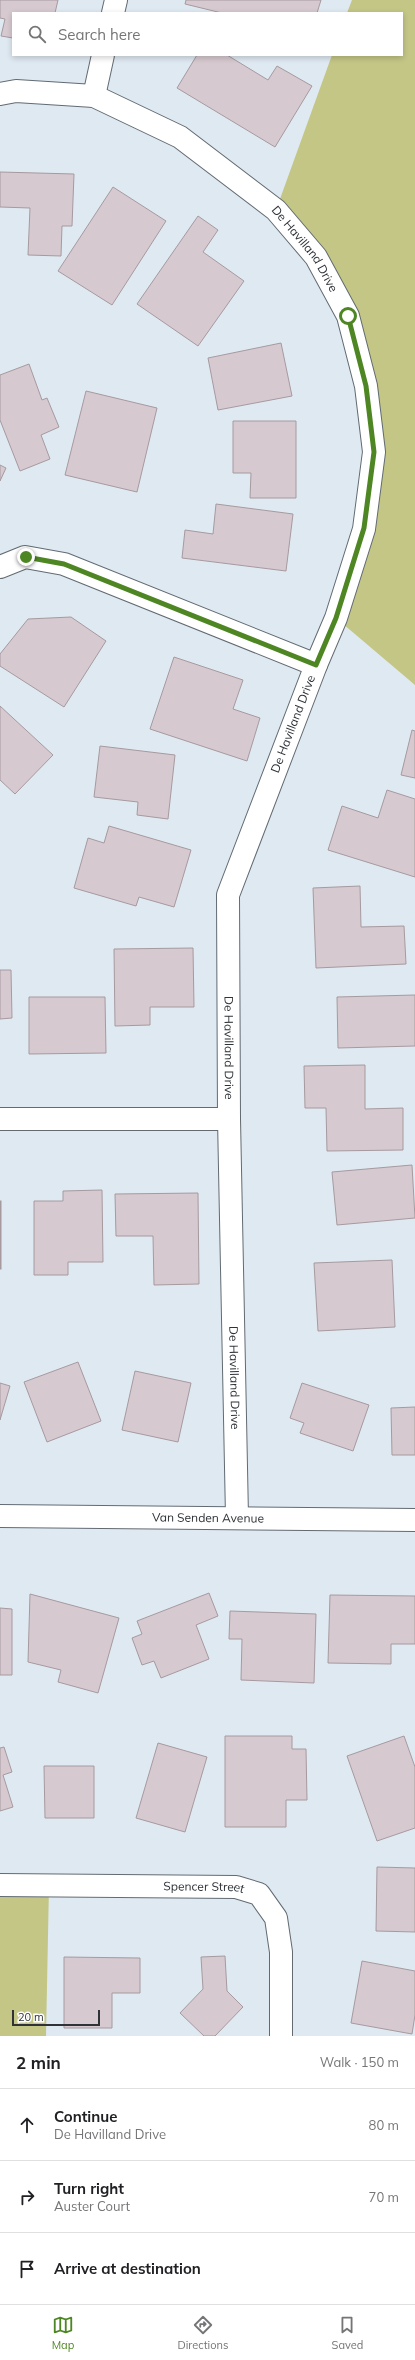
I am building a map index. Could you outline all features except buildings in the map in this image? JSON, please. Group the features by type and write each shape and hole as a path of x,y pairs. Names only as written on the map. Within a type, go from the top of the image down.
{"street":[{"path":"113,12 116,0"},
{"path":"94,96 103,56"},
{"name":"De Havilland Drive","path":"0,94 16,91 94,96 180,137 276,210 316,257 348,316 366,386 374,452 364,528 336,618 316,665 228,895 229,1119 237,1517"},
{"path":"0,567 26,557 64,564 316,665"},
{"path":"0,1119 229,1119"},
{"name":"Van Senden Avenue","path":"0,1516 237,1517 415,1520"},
{"name":"Spencer Street","path":"0,1885 236,1887 259,1894 276,1918 281,1952 281,2036"}],"green space":[{"path":"352,0 415,0 415,685 336,618 374,452 348,316 276,210 332,56 403,56 403,12 347,12"},
{"path":"0,1885 49,1885 46,2036 0,2036"}],"route":[{"path":"26,557 64,564 316,665 336,618 364,528 374,452 366,386 348,316"}]}
